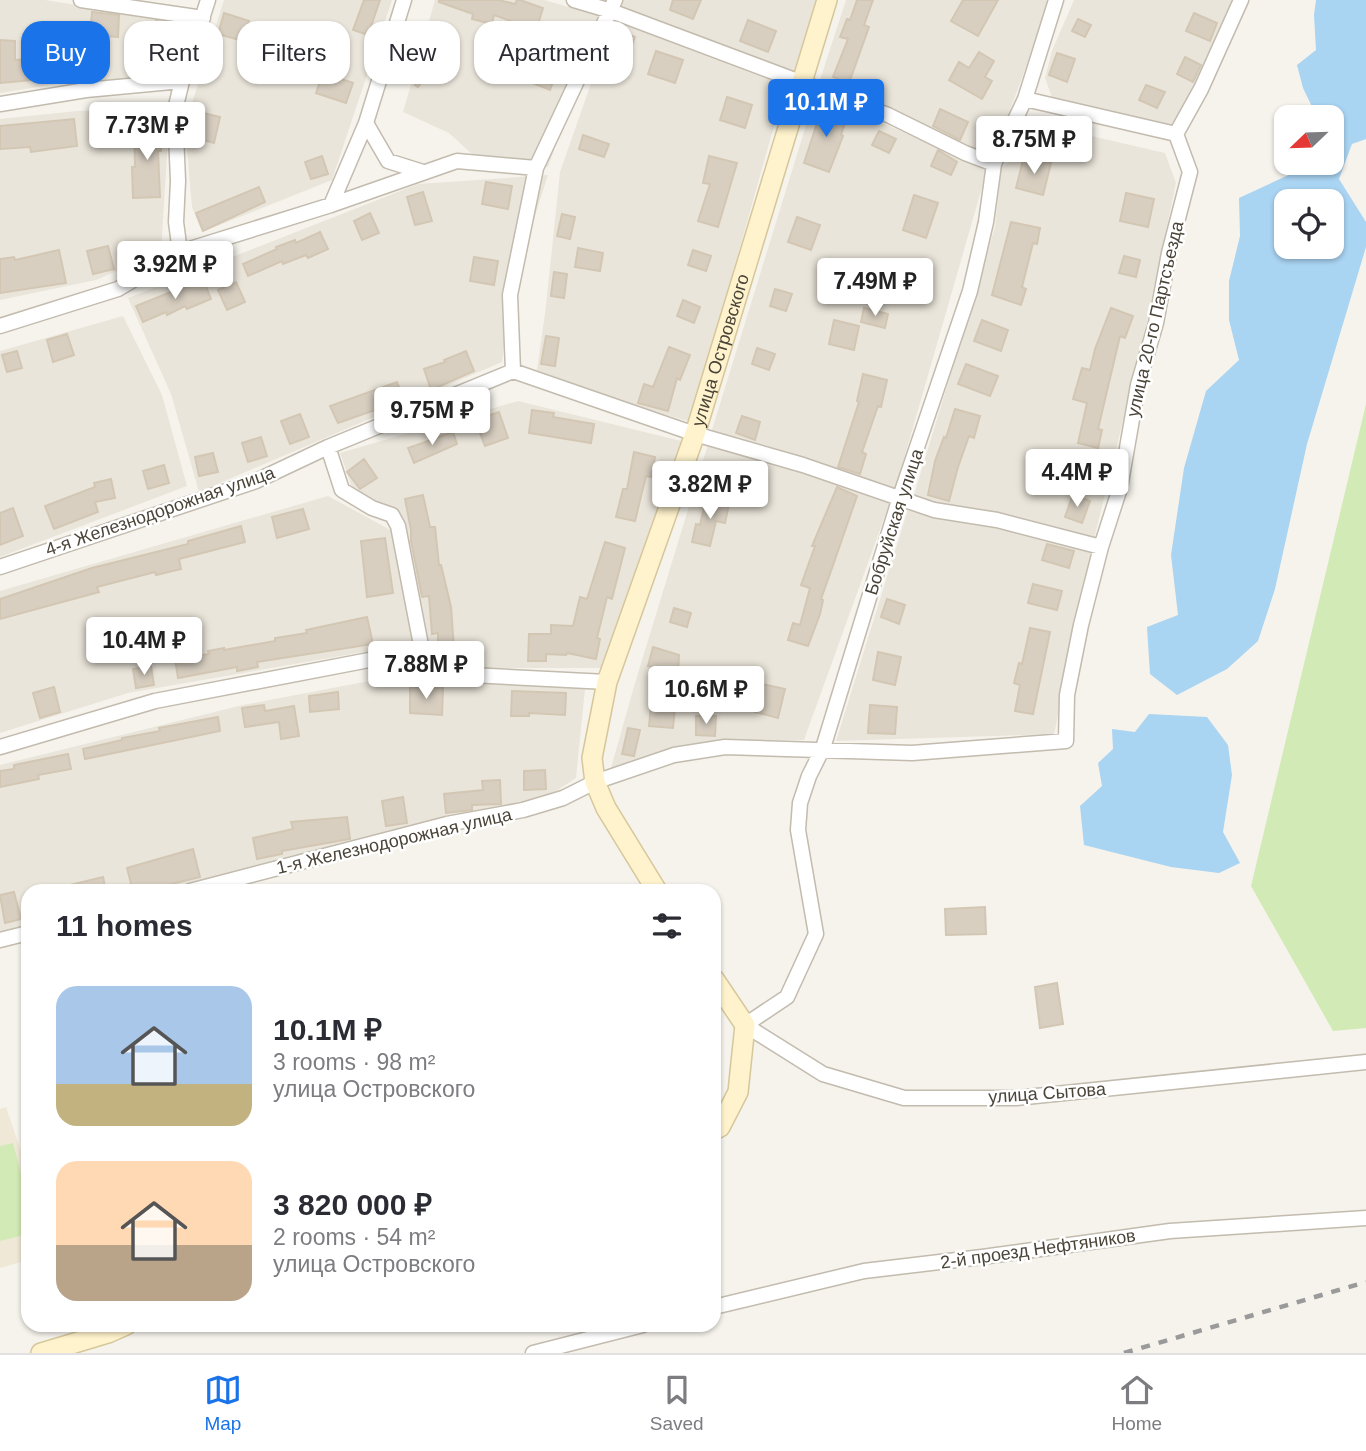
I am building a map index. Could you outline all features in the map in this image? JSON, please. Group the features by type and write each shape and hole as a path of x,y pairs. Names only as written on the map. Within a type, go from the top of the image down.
{"street":[{"path":"80,0 203,18"},
{"path":"202,21 208,0"},
{"path":"331,205 366,123 404,0"},
{"path":"575,0 613,5 801,83 888,115 965,153 994,164"},
{"name":"улица Островского","path":"653,884 607,808 596,782 592,758 607,682 695,434 827,0"},
{"name":"Бобруйская улица","path":"745,1024 788,997 816,934 799,830 800,803 808,776 823,748 899,500 970,291 986,222 994,164 1025,99 1056,0"},
{"path":"1025,99 1176,134 1201,89 1241,0"},
{"path":"613,5 536,168 510,295 513,370 695,434 803,465 899,500 934,510 997,520 1101,547"},
{"path":"0,104 86,90 150,84"},
{"path":"180,252 176,222 178,181 175,110 181,84"},
{"path":"366,123 388,161 423,172"},
{"name":"улица 20-го Партсъезда","path":"823,748 912,753 1066,741 1068,695 1081,625 1101,547 1120,488 1138,385 1156,323 1190,172 1176,134"},
{"path":"0,326 118,289 180,252 331,205 457,161 536,168"},
{"name":"4-я Железнодорожная улица","path":"0,567 256,481 328,447 513,370"},
{"path":"328,447 342,490 372,508 392,515 398,526 425,666"},
{"path":"0,747 155,701 390,656 413,660 432,673 607,682"},
{"name":"1-я Железнодорожная улица","path":"217,884 447,824 523,810 563,798 596,782 674,755 725,747 823,748"},
{"path":"0,940 21,935"},
{"path":"721,989 745,1024 738,1092 721,1125"},
{"name":"улица Сытова","path":"745,1024 822,1074 904,1098 1016,1098 1366,1062"},
{"name":"2-й проезд Нефтяников","path":"721,1305 864,1271 1170,1231 1366,1218"},
{"path":"41,1353 108,1332"},
{"path":"533,1353 616,1332"}],"shaded area":[{"path":"0,0 45,0 180,21 124,21 124,78 110,80 110,21 21,21 21,84 56,84 0,93"},
{"path":"224,0 392,0 385,21 364,21 364,84 332,180 202,232 192,207 185,126 198,84 223,84 223,21 218,21"},
{"path":"435,0 544,0 601,16 599,21 474,21 474,84 577,84 548,167 473,155 449,133 403,112 411,84 460,84 460,21 429,21"},
{"path":"621,0 823,0 795,71 619,8"},
{"path":"846,0 1051,0 992,158 819,83"},
{"path":"1074,0 1235,0 1199,82 1171,125 1053,100 1045,78 1052,51"},
{"path":"633,25 786,83 691,422 536,377 560,172 591,84 633,84"},
{"path":"816,93 987,170 895,490 711,433"},
{"path":"170,106 161,252 96,280 0,300 0,119 77,111"},
{"path":"1048,126 1165,153 1176,183 1145,331 1094,539 930,504 914,495 995,227 1001,168"},
{"path":"548,175 510,294 502,362 199,492 171,394 128,298 418,184"},
{"path":"123,316 162,395 187,486 0,557 0,351"},
{"path":"518,401 681,441 605,668 433,668 398,511 380,507 353,490 340,453"},
{"path":"709,441 890,502 804,740 726,740 611,768 635,683"},
{"path":"328,496 396,533 415,643 128,693 0,733 0,591"},
{"path":"909,506 1094,548 1054,734 836,741"},
{"path":"385,678 585,689 576,778 556,791 525,803 199,884 21,884 21,927 0,932 0,765 243,705"},
{"path":"6,1107 21,1151 21,1262 0,1268 0,1109"}],"green space":[{"path":"1366,404 1366,1028 1333,1031 1251,886"},
{"path":"13,1143 21,1173 21,1236 0,1241 0,1146"}],"water":[{"path":"1316,0 1366,0 1366,139 1352,144 1344,166 1344,105 1311,105 1297,65 1316,50"},
{"path":"1289,175 1340,175 1339,179 1366,222 1366,247 1307,444 1275,589 1258,641 1227,669 1177,695 1150,674 1147,627 1178,615 1171,555 1184,468 1206,391 1239,360 1229,320 1229,281 1240,236 1239,198"},
{"path":"1149,714 1207,717 1228,745 1232,775 1223,832 1240,863 1219,873 1171,867 1084,845 1080,806 1102,786 1098,763 1113,749 1112,729 1135,732"}],"building":[{"path":"364,0 380,0 373,21 364,21 364,34 353,30"},
{"path":"498,0 515,4 520,0 543,8 539,21 511,21 494,15 493,21 480,21 472,19 473,14 439,2"},
{"path":"673,0 701,0 693,19 670,10"},
{"path":"857,0 873,0 864,25 869,27 849,83 833,77 848,39 840,37"},
{"path":"963,0 998,0 978,36 951,21"},
{"path":"92,12 119,15 118,37 110,36 110,21 91,21"},
{"path":"224,13 249,21 237,21 237,39 223,35"},
{"path":"1194,13 1217,23 1210,41 1186,31"},
{"path":"1078,19 1091,25 1085,37 1072,31"},
{"path":"748,20 776,31 768,52 740,41"},
{"path":"0,40 15,41 15,60 21,60 21,81 0,83"},
{"path":"656,51 683,60 675,83 648,74"},
{"path":"979,52 994,61 985,77 992,81 982,99 949,80 959,62 969,68"},
{"path":"1057,53 1075,59 1067,82 1049,75"},
{"path":"1185,57 1201,65 1193,82 1177,74"},
{"path":"867,81 881,88 875,100 863,95"},
{"path":"353,83 346,103 316,93 319,84"},
{"path":"535,84 552,84 550,90"},
{"path":"1146,85 1165,92 1157,108 1139,100"},
{"path":"727,97 752,105 745,128 720,120"},
{"path":"823,105 848,114 829,172 804,163"},
{"path":"940,109 968,122 960,140 933,126"},
{"path":"195,111 220,117 214,143 190,136"},
{"path":"74,119 77,146 31,152 30,147 0,149 0,126"},
{"path":"134,125 160,125 160,197 133,198"},
{"path":"879,131 896,139 889,153 872,145"},
{"path":"583,135 609,144 604,157 579,149"},
{"path":"938,150 957,162 951,175 931,166"},
{"path":"322,156 328,174 311,179 305,162"},
{"path":"709,156 737,163 718,227 698,221 710,184 703,183"},
{"path":"1024,156 1051,163 1043,195 1016,188"},
{"path":"486,182 512,186 508,209 482,204"},
{"path":"259,187 265,202 203,231 196,213"},
{"path":"423,192 432,221 415,225 407,197"},
{"path":"1126,193 1154,199 1148,227 1120,221"},
{"path":"914,195 938,203 926,238 903,230"},
{"path":"370,213 379,233 362,240 354,221"},
{"path":"562,214 575,217 570,239 557,236"},
{"path":"797,217 820,225 811,250 788,242"},
{"path":"1011,222 1040,228 1037,244 1033,243 1022,287 1026,289 1021,305 992,295"},
{"path":"320,232 328,249 308,258 306,255 283,264 282,261 248,276 243,264 277,249 276,247 295,240 296,243"},
{"path":"108,246 114,269 93,274 87,251"},
{"path":"578,248 603,253 600,271 575,267"},
{"path":"59,250 66,283 0,293 0,259 14,257 15,260"},
{"path":"693,250 711,256 706,271 688,265"},
{"path":"1124,256 1140,260 1136,277 1119,273"},
{"path":"474,257 498,261 494,285 470,281"},
{"path":"554,272 567,274 564,298 551,296"},
{"path":"203,279 211,299 187,309 185,306 167,315 166,312 143,322 136,306"},
{"path":"236,282 245,302 227,310 218,290"},
{"path":"775,289 792,294 786,311 770,306"},
{"path":"683,300 700,307 694,323 677,316"},
{"path":"864,308 888,314 885,328 861,322"},
{"path":"1111,308 1133,316 1125,338 1120,336 1098,429 1102,430 1098,448 1078,443 1087,403 1073,399 1082,368 1090,370"},
{"path":"834,320 859,326 854,350 829,344"},
{"path":"982,320 1008,330 1001,351 974,341"},
{"path":"67,334 74,355 53,362 47,340"},
{"path":"546,336 559,338 555,366 541,364"},
{"path":"669,347 690,355 680,380 677,378 668,411 638,403 644,384 653,387"},
{"path":"757,348 775,354 769,370 752,364"},
{"path":"17,351 22,368 7,372 2,355"},
{"path":"466,351 474,371 431,390 424,369"},
{"path":"966,364 998,376 990,396 958,384"},
{"path":"863,374 887,380 881,407 878,406 862,452 866,454 860,474 838,467 859,402 857,401"},
{"path":"397,382 404,400 338,423 330,406"},
{"path":"955,409 980,416 974,438 969,436 949,501 928,495 935,461"},
{"path":"532,410 554,413 553,417 594,424 591,443 529,433"},
{"path":"499,412 508,438 485,446 475,420"},
{"path":"300,414 309,437 290,444 281,421"},
{"path":"742,416 760,422 755,440 736,433"},
{"path":"453,432 457,444 414,463 408,448"},
{"path":"261,437 267,456 248,462 242,443"},
{"path":"634,452 655,457 651,477 646,476 635,521 616,517 623,489 627,489"},
{"path":"213,453 218,472 199,476 195,457"},
{"path":"364,459 377,478 360,489 347,472"},
{"path":"164,465 169,483 148,489 143,471"},
{"path":"111,479 115,498 95,502 98,512 54,529 45,506 95,487 94,483"},
{"path":"837,487 857,496 821,599 820,614 808,646 788,640 793,623 800,625 810,588 801,585 815,546 812,546"},
{"path":"1073,494 1090,501 1082,523 1065,517"},
{"path":"423,495 430,527 435,527 439,565 451,607 455,663 438,663 438,633 432,634 429,596 422,597 411,541 405,499"},
{"path":"706,498 729,504 725,523 716,521 710,546 692,542 696,524 700,525"},
{"path":"13,508 23,536 0,545 0,513"},
{"path":"303,509 309,529 277,538 272,517"},
{"path":"241,526 245,542 179,559 181,569 156,575 155,572 97,587 99,592 0,619 0,599 92,568 188,544 188,541"},
{"path":"385,538 393,593 367,597 361,541"},
{"path":"605,542 625,548 612,599 607,597 597,638 600,639 596,659 567,653 546,654 546,661 528,661 529,634 551,634 551,625 573,626 580,597 587,599"},
{"path":"1047,544 1074,551 1069,568 1042,560"},
{"path":"1033,584 1062,591 1057,610 1028,603"},
{"path":"887,599 905,605 899,624 881,617"},
{"path":"674,608 691,613 687,627 670,622"},
{"path":"367,617 373,644 257,662 258,667 237,671 237,667 178,678 175,659 209,654 208,651 224,648 275,641 275,638 307,633 306,630"},
{"path":"1030,628 1050,632 1033,714 1015,711 1020,685 1014,683 1019,663 1022,664"},
{"path":"653,647 679,655 678,674 648,666"},
{"path":"878,652 901,657 895,685 873,680"},
{"path":"151,666 154,685 136,688 133,669"},
{"path":"762,684 785,689 778,718 755,712"},
{"path":"54,687 60,712 40,718 33,693"},
{"path":"410,687 443,688 442,715 410,713"},
{"path":"512,691 566,693 565,715 529,713 529,716 511,716"},
{"path":"338,692 339,709 310,712 309,696"},
{"path":"264,705 265,711 294,706 299,736 281,739 279,722 245,727 242,708"},
{"path":"651,705 675,707 673,728 649,726"},
{"path":"870,705 897,707 895,734 868,733"},
{"path":"696,716 716,716 715,736 696,735"},
{"path":"218,717 220,731 85,759 83,749 160,731 159,728"},
{"path":"628,728 640,730 634,756 622,754"},
{"path":"68,754 71,769 38,775 39,779 0,787 0,771 14,769 14,765"},
{"path":"545,770 546,789 524,790 524,771"},
{"path":"500,780 501,804 472,805 472,810 446,813 444,794 483,790 482,781"},
{"path":"403,797 407,823 386,826 382,801"},
{"path":"347,817 350,839 282,851 282,854 257,859 253,838 293,829 291,822"},
{"path":"193,849 200,877 172,884 131,884 127,868"},
{"path":"103,877 104,884 74,884"},
{"path":"14,892 21,919 5,923 0,895"},
{"path":"985,907 986,934 946,935 945,909"},
{"path":"1057,983 1063,1024 1040,1028 1035,987"}],"railway":[{"path":"1124,1353 1366,1282"}]}
